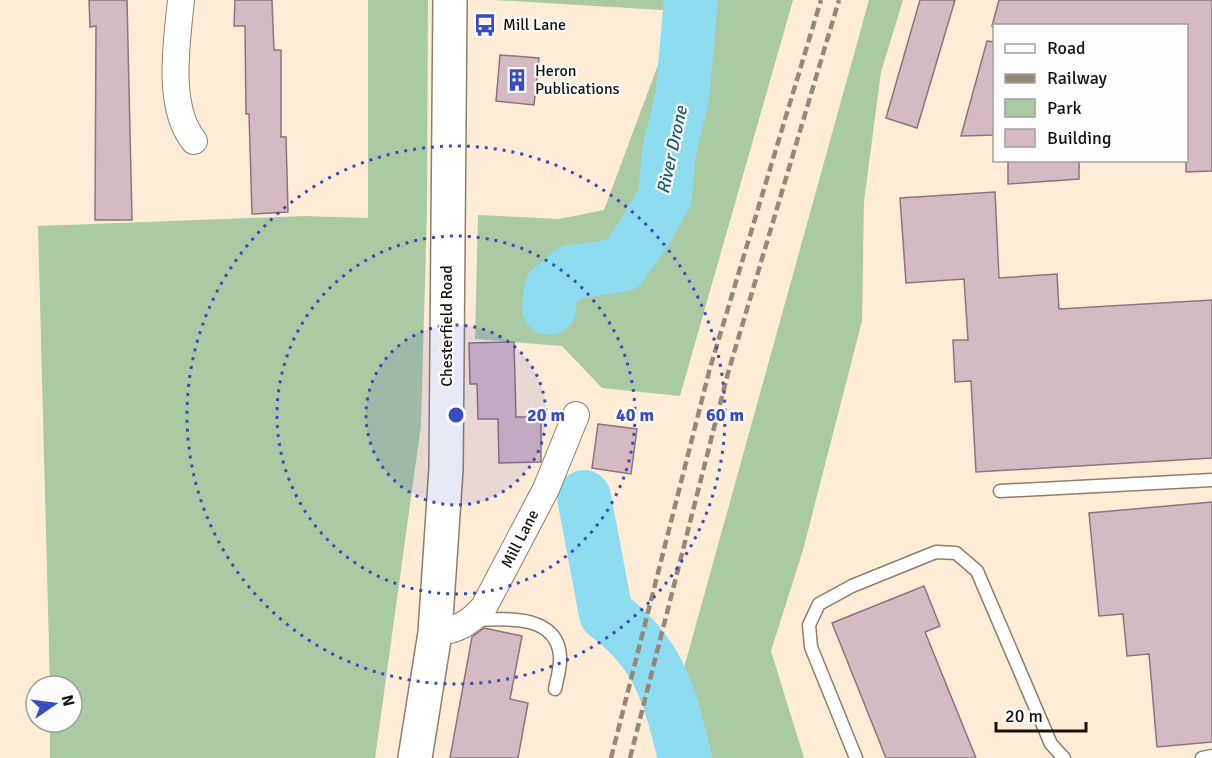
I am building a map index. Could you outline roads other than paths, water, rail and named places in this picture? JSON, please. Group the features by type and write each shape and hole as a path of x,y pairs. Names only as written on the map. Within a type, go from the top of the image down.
{"main road":[{"name":"Chesterfield Road","path":"416,758 435,633 446,469 450,0"}],"street":[{"path":"181,0 176,52 178,99 186,131 194,141"},
{"name":"Mill Lane","path":"473,620 484,607 546,489 576,415"},
{"path":"435,633 458,630 473,620"}],"lane":[{"path":"1000,491 1212,480"},
{"path":"856,758 811,647 809,625 819,604 852,586 936,552 956,553 977,571 1051,744 1064,758"},
{"path":"473,620 514,618 540,626 554,638 560,655 555,689"},
{"path":"1202,758 1212,756"}],"waterway":[{"name":"River Drone","path":"549,308 551,289 571,272 622,265 665,197 669,151 682,99 691,0"},
{"name":"River Drone","path":"584,497 606,614 639,644 651,661 668,696 685,758"}],"railway":[{"path":"611,758 710,368 821,0"},
{"path":"630,758 728,373 839,0"}],"place":[{"name":"Mill Lane","path":"485,25"},
{"name":"Heron Publications","path":"517,80"}]}
